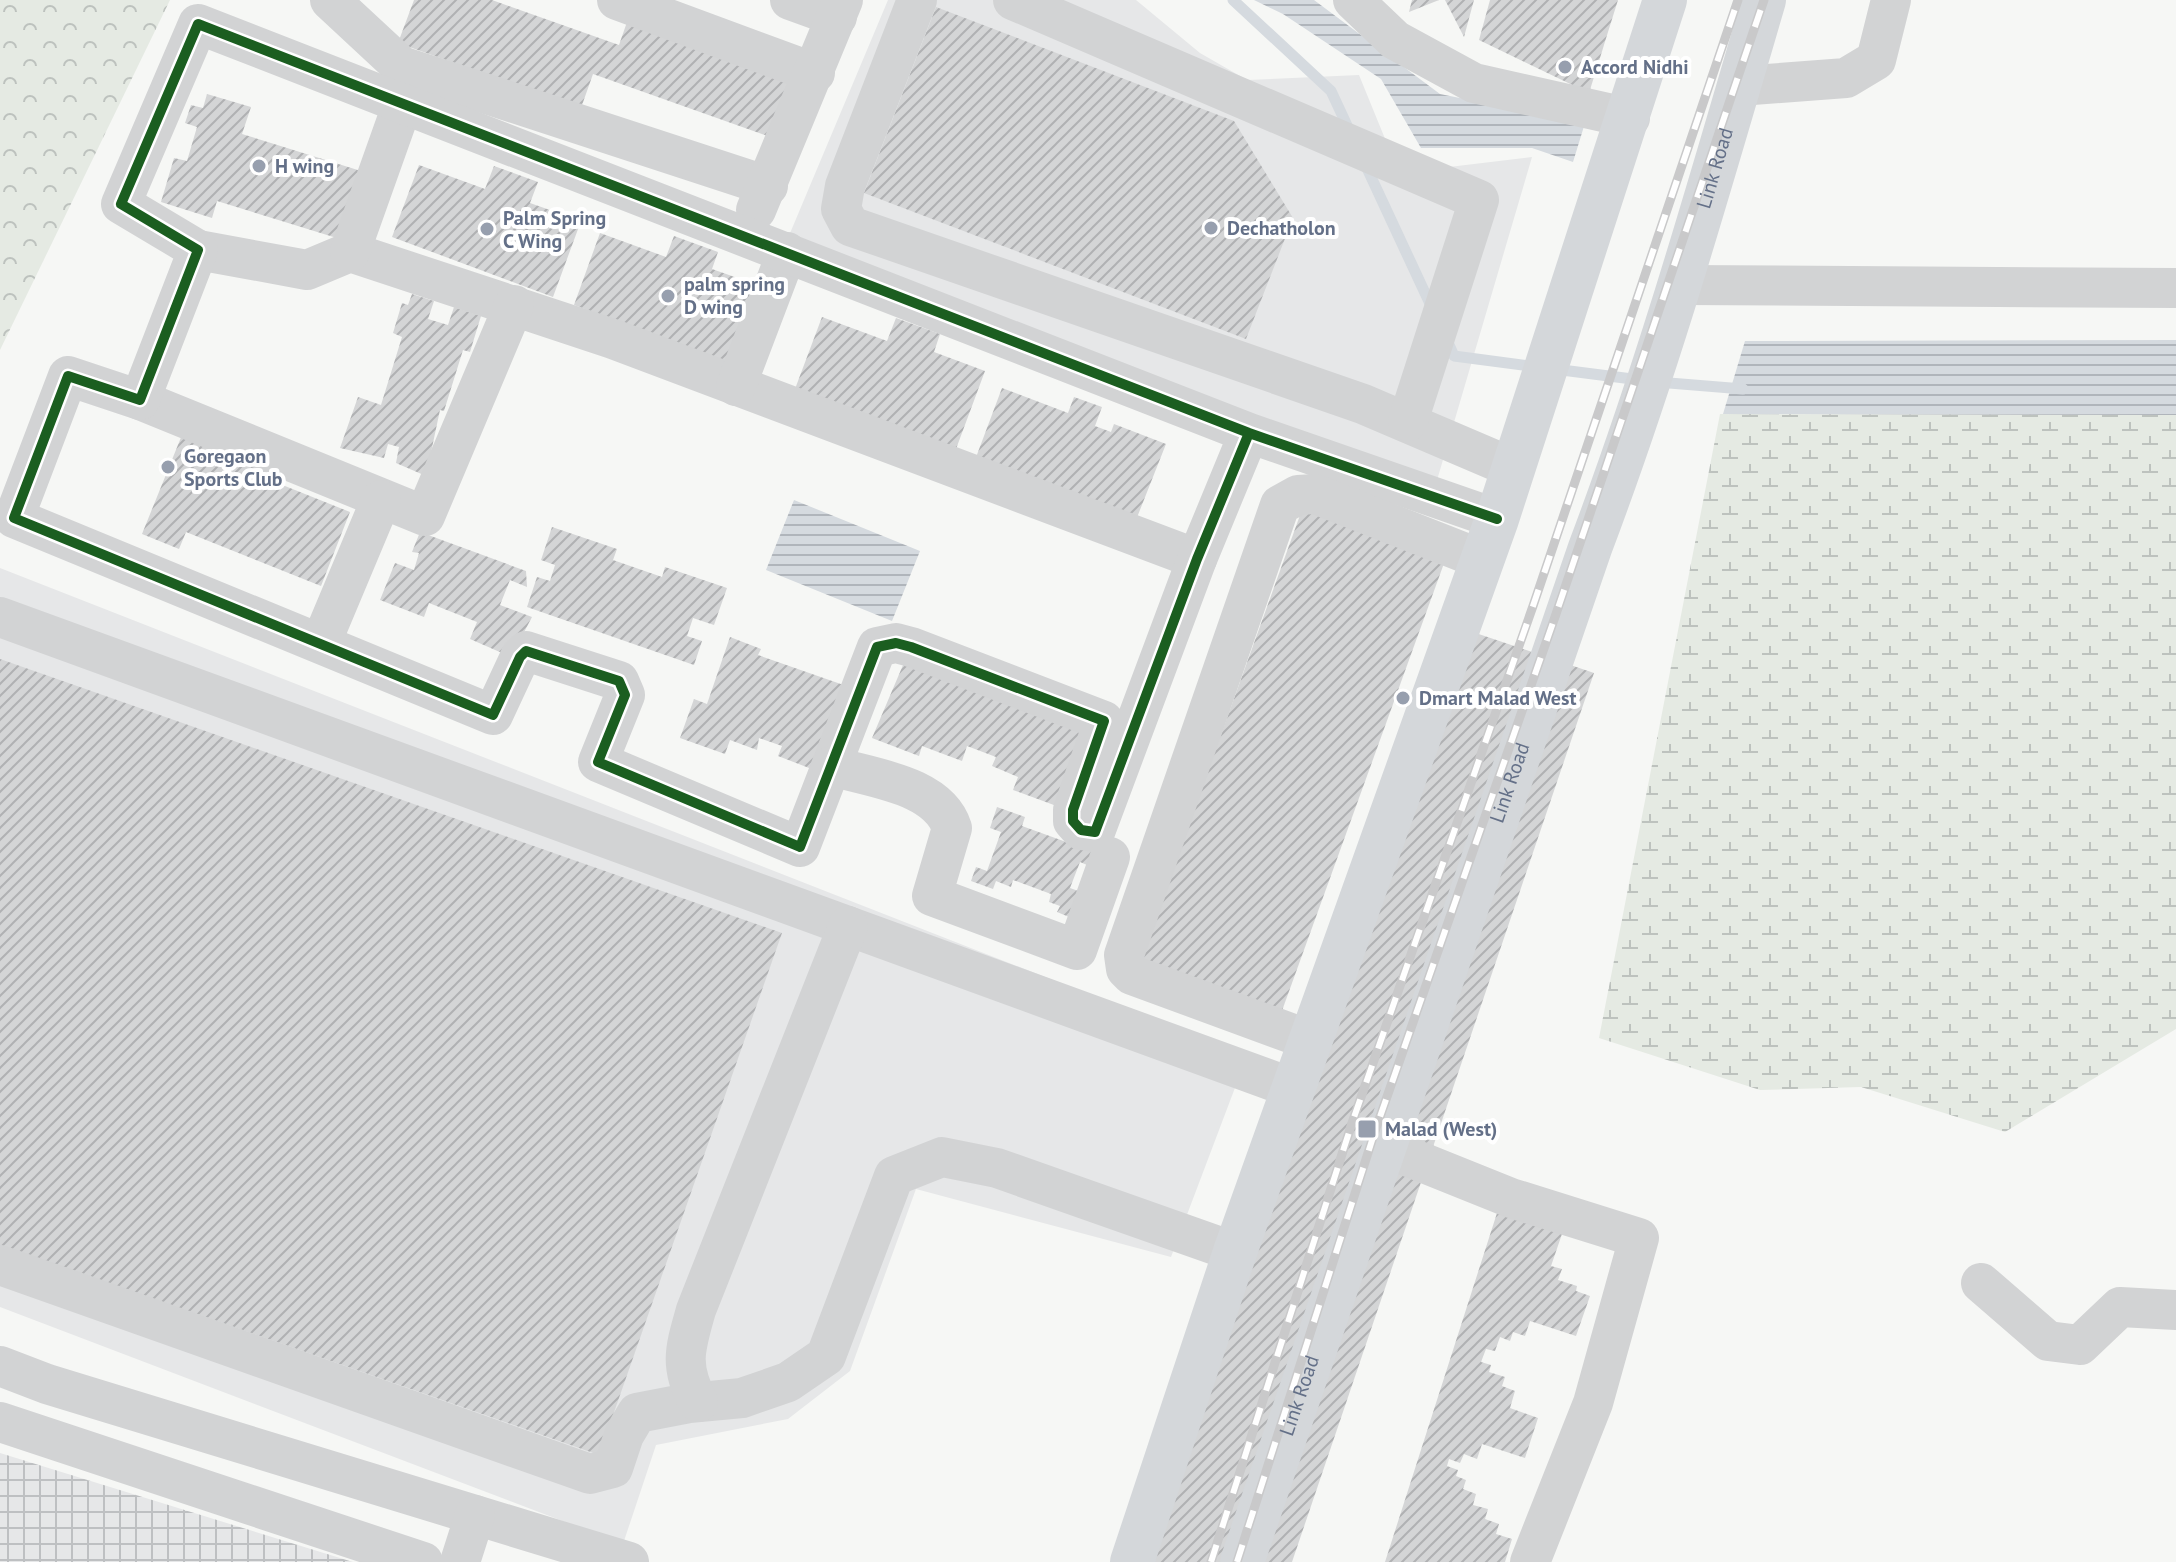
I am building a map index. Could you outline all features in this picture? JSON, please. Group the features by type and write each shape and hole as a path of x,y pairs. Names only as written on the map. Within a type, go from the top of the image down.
{"main road":[{"path":"1132,1562 1235,1252 1497,519 1576,271 1630,118 1665,0"},
{"name":"Link Road","path":"1243,1562 1590,548 1639,418 1682,285 1764,0"}],"street":[{"path":"330,0 401,66 768,186"},
{"path":"617,0 815,73"},
{"path":"744,235 768,186 840,8 790,0"},
{"path":"917,0 845,186 841,209 850,226 1517,457"},
{"path":"1013,0 1479,200 1408,421"},
{"path":"1353,0 1395,40 1474,83 1630,118"},
{"path":"1739,86 1846,78 1876,60 1891,0"},
{"path":"1197,559 514,305 350,252 307,270 198,250 121,204 198,24 1249,433 1497,519"},
{"path":"350,252 403,103"},
{"path":"140,400 198,250"},
{"path":"736,386 787,252"},
{"path":"1682,285 2176,288"},
{"path":"514,305 425,516 140,400 68,376 14,518 493,715 520,657 526,651 619,681 625,695 598,762 800,847 877,647 896,643 1104,721 1073,810 1073,821 1081,830 1095,832 1197,559 1249,433"},
{"path":"1312,1041 1132,975 1126,969 1124,955 1280,505 1298,495 1315,494 1483,560"},
{"path":"321,643 381,500"},
{"path":"0,617 1295,1089"},
{"path":"832,766 899,785 933,801 943,810 952,828 932,896 1077,950 1110,857"},
{"path":"698,1402 687,1381 683,1355 696,1310 848,926"},
{"path":"1384,1147 1511,1198 1639,1238 1593,1403 1530,1562"},
{"path":"0,1265 590,1474 613,1468 624,1435 637,1413 742,1398 788,1382 826,1356 894,1176 942,1157 997,1168 1235,1252"},
{"path":"1981,1283 2048,1341 2080,1345 2120,1307 2176,1310"},
{"path":"0,1366 47,1384 629,1562"},
{"path":"47,1384 12,1427 423,1562"},
{"path":"460,1562 475,1515"}],"shaded area":[{"path":"888,0 1136,0 1200,53 1247,80 1359,75 1399,173 1532,157 1435,487 788,238"},
{"path":"1254,0 1314,0 1440,94 1585,123 1573,162 1532,148 1421,148 1381,79 1283,14"},
{"path":"2176,340 2176,415 1723,414 1745,341"},
{"path":"794,500 920,551 892,621 766,570"},
{"path":"0,568 1247,1056 1171,1257 916,1189 850,1371 788,1419 656,1445 623,1544 0,1307"},
{"path":"0,1453 353,1562 0,1562"}],"green space":[{"path":"0,0 170,0 0,350"},
{"path":"1720,414 2176,415 2176,1029 2005,1132 1861,1087 1760,1090 1599,1038"}],"building":[{"path":"414,0 492,0 619,45 627,22 799,84 779,140 593,74 581,108 398,43"},
{"path":"1412,0 1439,0 1409,12"},
{"path":"1445,0 1474,0 1464,37"},
{"name":"Accord Nidhi","path":"1490,0 1618,0 1589,93 1479,40"},
{"path":"936,7 1234,121 1293,218 1246,339 864,193"},
{"name":"H wing","path":"207,94 251,107 242,134 361,171 340,239 217,201 212,218 161,202 174,158 187,161 197,127 185,123 191,105 203,108"},
{"name":"Palm Spring C Wing","path":"419,165 485,189 494,166 538,182 530,203 581,221 553,297 392,237"},
{"name":"palm spring D wing","path":"600,233 666,257 674,236 718,252 712,269 763,287 734,364 574,305"},
{"path":"412,294 434,301 428,319 448,325 454,307 481,316 470,352 463,350 444,411 440,410 426,476 396,463 399,447 388,444 384,458 340,448 358,397 381,405 402,337 393,333 402,303 408,305"},
{"path":"822,317 887,341 896,318 940,334 934,352 985,371 956,449 795,389"},
{"path":"1002,388 1068,413 1074,397 1102,407 1095,426 1111,432 1114,424 1166,444 1136,520 975,460"},
{"path":"186,425 287,465 280,484 350,512 321,586 186,532 179,549 142,534"},
{"path":"1304,504 1447,555 1279,1019 1137,968"},
{"path":"552,527 617,549 613,560 662,577 665,567 727,588 714,625 693,618 687,636 702,641 694,665 527,607 537,577 550,581 555,565 541,560"},
{"path":"420,532 526,571 527,587 510,580 500,605 532,617 511,657 470,639 477,622 429,603 424,617 380,600 395,563 414,570 419,553 412,552"},
{"path":"1452,625 1594,673 1292,1562 1133,1562"},
{"path":"730,637 761,649 758,655 855,689 822,773 778,756 782,746 759,738 757,750 730,740 725,754 680,738 694,699 707,704"},
{"path":"906,658 1089,728 1062,808 1013,790 1018,777 992,766 996,757 967,746 962,761 922,746 919,756 872,738"},
{"path":"0,659 782,933 599,1455 0,1245"},
{"path":"997,807 1025,817 1022,826 1080,847 1103,844 1094,868 1080,862 1070,888 1084,893 1074,919 1057,912 1060,906 1049,902 1051,894 1013,880 1011,887 996,881 993,889 971,881 976,867 987,871 1001,832 990,828"},
{"path":"1497,1213 1562,1234 1551,1266 1562,1269 1558,1280 1577,1286 1576,1291 1590,1296 1576,1336 1530,1321 1525,1336 1513,1332 1510,1341 1500,1337 1495,1351 1486,1349 1481,1362 1491,1365 1489,1372 1505,1377 1502,1386 1515,1391 1510,1408 1538,1418 1525,1458 1482,1444 1477,1459 1464,1454 1460,1463 1449,1459 1447,1466 1458,1470 1456,1476 1466,1480 1463,1489 1476,1494 1473,1505 1488,1509 1485,1519 1499,1524 1496,1534 1512,1539 1505,1562 1385,1562"}],"waterway":[{"path":"1233,0 1331,91 1351,134"},
{"path":"1365,164 1432,308"},
{"path":"1446,338 1454,356 1537,367"},
{"path":"1554,369 1640,380"},
{"path":"1657,382 1743,389"}],"railway":[{"path":"1211,1562 1352,1123 1533,606 1738,0"},
{"path":"1237,1562 1375,1131 1556,614 1764,0"}],"cycle path":[{"path":"1249,433 1197,559 1095,832 1081,830 1073,821 1073,810 1104,721 911,647 896,643 877,647 800,847 598,762 625,695 619,681 526,651 520,657 493,715 14,518 68,376 140,400 198,250 121,204 198,24 1249,433 1497,519"}],"place":[{"name":"Accord Nidhi","path":"1565,67"},
{"name":"H wing","path":"259,166"},
{"name":"Dechatholon","path":"1211,228"},
{"name":"Palm Spring C Wing","path":"487,229"},
{"name":"palm spring D wing","path":"668,296"},
{"name":"Goregaon Sports Club","path":"168,467"},
{"name":"Dmart Malad West","path":"1403,698"},
{"name":"Malad (West)","path":"1367,1129"}]}
